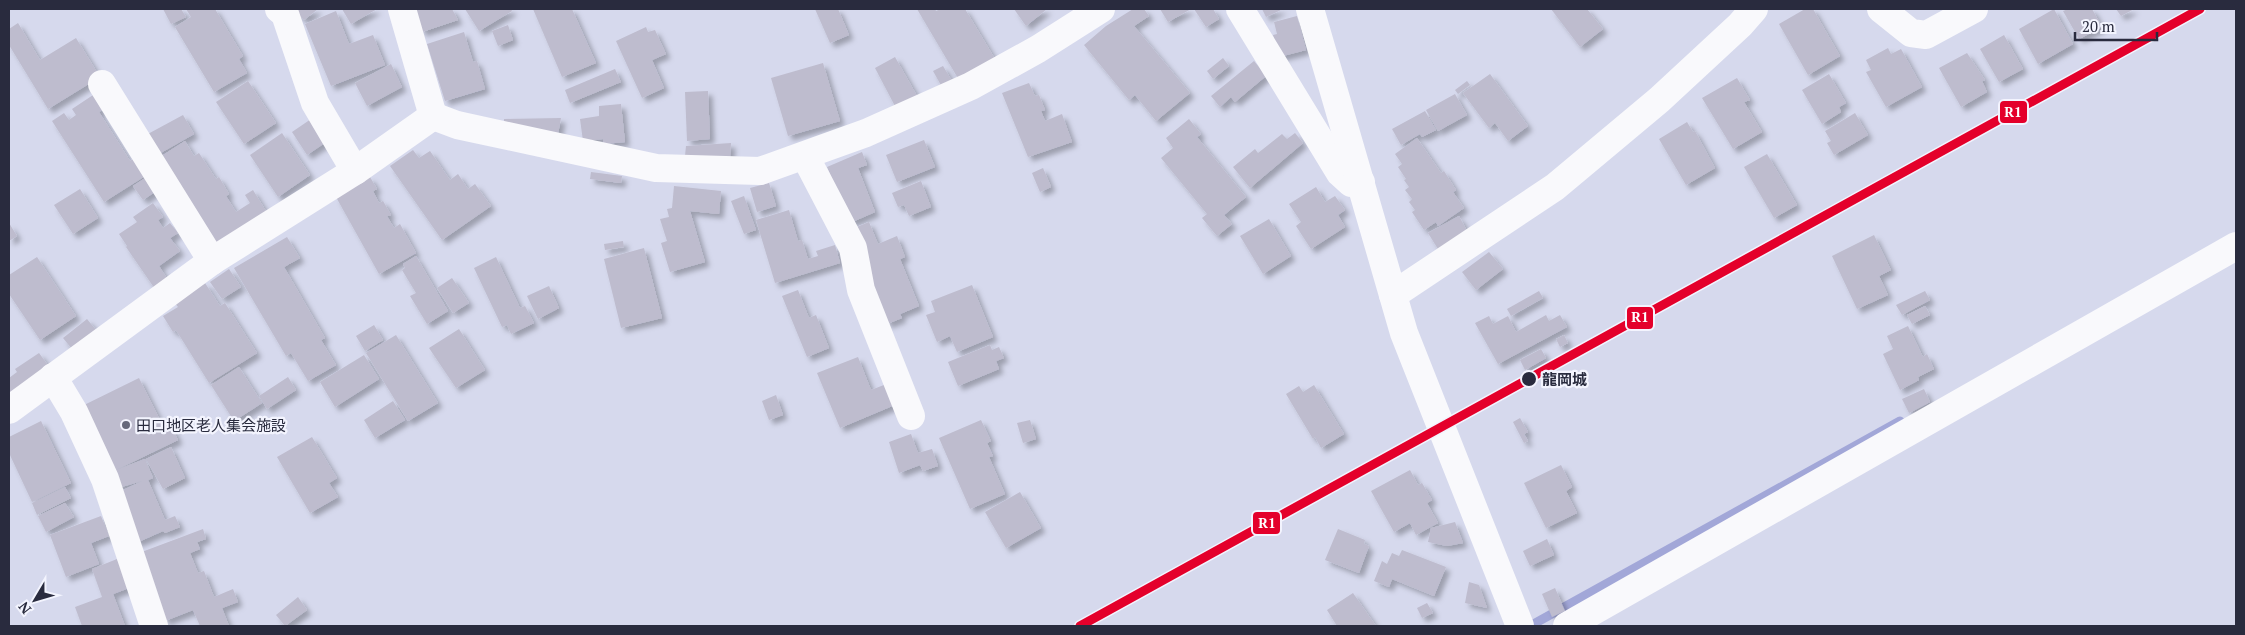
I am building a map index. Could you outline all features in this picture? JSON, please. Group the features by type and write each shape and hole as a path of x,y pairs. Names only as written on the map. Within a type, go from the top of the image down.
{"street":[{"path":"279,9 285,14 315,103 355,171"},
{"path":"402,9 433,116"},
{"path":"433,116 457,125 656,168 760,171 866,132 971,86 1038,49 1101,9"},
{"path":"1240,9 1340,174 1351,183 1360,182"},
{"path":"1310,9 1404,333 1520,626"},
{"path":"1393,295 1555,187 1659,100 1740,25 1754,9"},
{"path":"1881,9 1911,33 1926,35 1974,9"},
{"path":"102,84 212,262"},
{"path":"9,410 212,262 355,171 433,116"},
{"path":"805,156 853,248 861,290 911,416"},
{"path":"1567,626 2236,246"},
{"path":"52,377 74,412 105,479 154,626"}],"building":[{"path":"163,9 181,9 186,17 171,24"},
{"path":"186,9 215,9 243,56 239,59 247,73 214,92 175,27 191,17"},
{"path":"293,9 318,9 304,20"},
{"path":"342,9 377,9 351,24"},
{"path":"417,9 452,9 458,20 422,32 413,11"},
{"path":"465,9 511,9 512,11 479,31"},
{"path":"533,9 572,9 596,63 562,77"},
{"path":"815,9 838,9 849,35 830,43"},
{"path":"917,9 935,9 936,11 941,9 965,9 995,59 959,80"},
{"path":"1014,9 1047,9 1026,26"},
{"path":"1133,9 1144,9 1149,16 1134,26 1190,93 1156,121 1135,95 1129,100 1084,45 1106,26"},
{"path":"1160,9 1191,9 1168,22"},
{"path":"1194,9 1213,9 1219,19 1206,27"},
{"path":"1262,9 1283,9 1266,17"},
{"path":"1551,9 1587,9 1603,29 1580,47"},
{"path":"1805,9 1813,9 1840,56 1808,75 1779,24"},
{"path":"2054,9 2073,44 2038,64 2019,29"},
{"path":"2068,9 2092,9 2102,27 2079,39 2063,11"},
{"path":"2116,9 2134,9 2121,16"},
{"path":"336,11 349,44 373,35 385,65 331,86 305,24"},
{"path":"1297,16 1306,50 1279,57 1273,35 1277,34 1274,22"},
{"path":"18,23 40,60 76,38 100,77 48,109 9,45 9,29"},
{"path":"508,25 513,40 498,46 492,31"},
{"path":"646,27 648,32 655,30 666,54 652,60 664,88 642,98 616,41"},
{"path":"464,32 473,62 477,61 485,89 445,101 427,44"},
{"path":"2004,35 2023,69 1999,82 1980,49"},
{"path":"1888,48 1891,54 1901,49 1922,87 1886,107 1866,72 1871,70 1866,60"},
{"path":"1967,53 1985,80 1982,81 1987,92 1961,107 1939,68"},
{"path":"895,57 917,96 896,108 875,68"},
{"path":"1223,58 1229,66 1213,79 1207,71"},
{"path":"1254,61 1266,76 1235,102 1231,97 1220,107 1211,96"},
{"path":"823,63 840,121 788,136 771,78"},
{"path":"391,64 402,87 367,106 355,83"},
{"path":"943,66 952,81 942,87 933,71"},
{"path":"615,69 621,82 570,103 565,90"},
{"path":"1490,74 1528,126 1508,141 1495,123 1489,128 1463,93"},
{"path":"1829,74 1846,103 1839,107 1841,112 1822,124 1802,90"},
{"path":"1737,78 1750,100 1744,102 1762,132 1733,149 1702,98"},
{"path":"248,81 276,123 244,144 216,102"},
{"path":"1467,81 1470,85 1458,94 1455,90"},
{"path":"1029,83 1035,96 1039,95 1045,110 1041,111 1045,121 1062,114 1072,142 1028,157 1002,93"},
{"path":"708,91 710,139 687,141 685,92"},
{"path":"1455,94 1467,115 1438,131 1426,110"},
{"path":"93,95 102,110 99,112 130,161 142,153 153,171 104,202 52,121 64,113 69,120 76,115 72,109"},
{"path":"621,104 625,142 604,144 603,139 583,141 580,119 599,116 599,106"},
{"path":"1425,111 1436,130 1422,137 1420,134 1401,145 1392,129"},
{"path":"1855,113 1868,135 1834,155 1827,143 1831,141 1825,131"},
{"path":"183,115 194,134 157,155 146,135"},
{"path":"314,117 329,140 307,155 292,132"},
{"path":"561,118 557,139 504,129 504,119"},
{"path":"1189,119 1201,134 1197,137 1246,197 1224,215 1232,224 1217,236 1202,218 1207,214 1161,158 1173,148 1166,138"},
{"path":"1687,122 1693,132 1695,131 1715,168 1686,185 1659,139"},
{"path":"282,133 310,175 278,197 250,155"},
{"path":"1295,133 1303,143 1250,188 1233,167 1255,149 1258,153 1282,134 1287,139"},
{"path":"1417,138 1441,173 1444,171 1456,190 1453,192 1464,208 1438,226 1436,222 1424,230 1412,212 1415,210 1409,202 1412,199 1405,190 1409,187 1398,167 1402,164 1395,154"},
{"path":"924,140 935,167 897,182 886,155"},
{"path":"185,141 194,156 199,153 216,179 219,177 229,194 226,196 236,212 250,203 245,195 253,190 269,216 218,248 157,159"},
{"path":"731,143 730,158 685,156 686,146"},
{"path":"413,150 419,158 430,151 450,180 458,174 468,189 475,184 491,206 442,240 390,166"},
{"path":"862,152 867,165 858,168 875,212 850,223 827,167"},
{"path":"1767,154 1797,205 1774,218 1744,167"},
{"path":"1043,168 1051,187 1040,192 1032,173"},
{"path":"591,172 622,176 621,183 590,179"},
{"path":"153,173 162,187 143,200 133,186"},
{"path":"370,177 377,189 373,191 379,203 383,201 391,215 387,216 394,228 400,224 416,253 379,274 336,197"},
{"path":"921,181 931,207 909,216 904,205 898,207 892,193"},
{"path":"769,183 776,206 757,212 750,188"},
{"path":"674,186 721,191 719,214 690,211 705,262 670,272 661,243 667,241 660,219 669,217 667,209 672,208"},
{"path":"1316,187 1325,202 1335,196 1345,210 1338,215 1345,227 1311,249 1296,226 1301,222 1289,204"},
{"path":"80,189 98,218 73,234 54,205"},
{"path":"744,196 756,230 744,234 731,201"},
{"path":"153,203 163,217 158,220 163,228 170,223 178,233 170,238 180,251 159,266 168,280 155,289 119,234 137,222 133,217"},
{"path":"789,210 798,241 802,240 808,259 818,256 816,251 835,245 840,263 775,283 756,220"},
{"path":"1459,216 1468,233 1438,249 1428,233"},
{"path":"1269,219 1291,256 1263,274 1240,236"},
{"path":"869,222 878,244 897,236 905,257 900,259 919,306 900,314 902,318 887,324 852,229"},
{"path":"9,223 17,236 9,241"},
{"path":"1874,235 1891,270 1879,276 1888,295 1857,309 1832,256"},
{"path":"287,237 300,258 284,267 325,338 321,340 336,365 308,381 291,353 286,356 234,268"},
{"path":"623,241 624,247 605,250 604,244"},
{"path":"644,248 662,318 621,328 604,259"},
{"path":"1489,252 1503,269 1476,290 1462,272"},
{"path":"416,256 448,311 427,324 410,296 416,293 402,270 405,268 403,264"},
{"path":"37,257 76,316 40,340 9,294 9,275"},
{"path":"496,257 520,308 525,306 534,323 511,334 507,325 502,327 474,268"},
{"path":"229,269 241,287 222,299 210,282"},
{"path":"452,278 469,303 453,313 437,288"},
{"path":"205,283 220,306 225,303 257,353 209,383 176,330 173,332 163,316 178,307 175,303"},
{"path":"972,285 993,337 957,352 950,336 937,342 926,315 935,312 931,301"},
{"path":"549,286 559,308 538,319 527,296"},
{"path":"798,290 809,318 816,315 829,348 807,357 782,296"},
{"path":"1539,291 1543,298 1511,316 1507,309"},
{"path":"1925,291 1930,300 1902,315 1896,305"},
{"path":"1925,306 1930,315 1912,324 1907,315"},
{"path":"1546,315 1549,321 1560,315 1567,327 1498,364 1475,323 1489,316 1493,324 1508,316 1516,332"},
{"path":"87,319 96,330 72,349 63,338"},
{"path":"374,325 383,340 365,351 356,336"},
{"path":"1908,326 1923,357 1927,354 1934,369 1918,377 1919,380 1900,390 1883,354 1893,349 1887,336"},
{"path":"459,329 485,370 456,388 429,348"},
{"path":"396,335 438,403 408,421 366,353"},
{"path":"1564,335 1568,343 1560,347 1556,339"},
{"path":"990,345 992,350 999,347 1004,358 996,361 999,369 958,386 948,362"},
{"path":"1541,349 1546,358 1525,370 1520,360"},
{"path":"39,353 50,368 9,394 9,378 17,372 15,369"},
{"path":"364,355 379,379 335,407 320,382"},
{"path":"858,357 871,390 889,383 897,404 840,428 817,373"},
{"path":"239,367 262,403 234,421 211,385"},
{"path":"288,377 296,390 267,409 259,396"},
{"name":"田口地区老人集会施設","path":"139,378 163,426 170,423 178,440 116,470 145,459 153,478 148,480 165,520 175,516 180,527 165,533 163,531 136,543 115,494 142,481 118,488 80,407"},
{"path":"1314,385 1344,434 1321,448 1315,437 1313,439 1286,394 1299,386 1303,392"},
{"path":"1924,389 1930,402 1909,413 1902,399"},
{"path":"776,395 783,415 769,420 762,401"},
{"path":"393,401 405,420 375,438 364,420"},
{"path":"1520,418 1528,432 1524,434 1528,441 1524,443 1513,422"},
{"path":"981,420 991,441 987,443 993,456 989,457 1005,494 970,509 939,438"},
{"path":"1030,420 1036,439 1023,443 1017,423"},
{"path":"41,421 71,483 32,502 9,453 9,437"},
{"path":"911,434 918,453 932,449 938,466 923,471 920,465 899,473 889,442"},
{"path":"312,437 337,478 329,483 338,497 310,513 277,457"},
{"path":"171,447 185,478 163,489 146,459"},
{"path":"1561,465 1572,487 1566,491 1577,513 1546,528 1524,483"},
{"path":"1410,470 1418,485 1422,483 1432,500 1427,503 1438,523 1416,535 1410,523 1394,532 1371,491"},
{"path":"65,487 71,498 37,515 32,503"},
{"path":"1020,492 1041,528 1006,548 985,512"},
{"path":"65,503 74,517 46,532 38,516"},
{"path":"101,516 109,536 91,543 99,564 66,577 50,535"},
{"path":"1455,522 1463,543 1447,546 1428,542 1431,528"},
{"path":"203,529 206,539 197,542 200,549 190,553 198,573 204,571 214,597 233,589 238,602 222,608 229,626 200,626 193,610 165,621 139,553"},
{"path":"1338,529 1365,540 1364,544 1369,546 1359,573 1325,560"},
{"path":"1547,539 1554,555 1530,566 1523,551"},
{"path":"1402,550 1446,567 1434,596 1392,579 1389,587 1374,581 1382,561 1387,564 1392,553 1399,556"},
{"path":"117,559 129,588 113,594 125,626 82,626 75,607 102,597 92,569"},
{"path":"1469,582 1479,585 1487,608 1465,603"},
{"path":"1555,588 1565,611 1552,617 1542,594"},
{"path":"1353,593 1376,626 1337,626 1327,610"},
{"path":"298,597 307,610 285,626 276,615"},
{"path":"1427,603 1433,613 1422,618 1417,608"}],"waterway":[{"path":"1530,626 1900,421"}],"transit line":[{"name":"R1","path":"1080,626 2200,9"}],"place":[{"name":"龍岡城","path":"1529,379"},
{"name":"田口地区老人集会施設","path":"126,425"}]}
